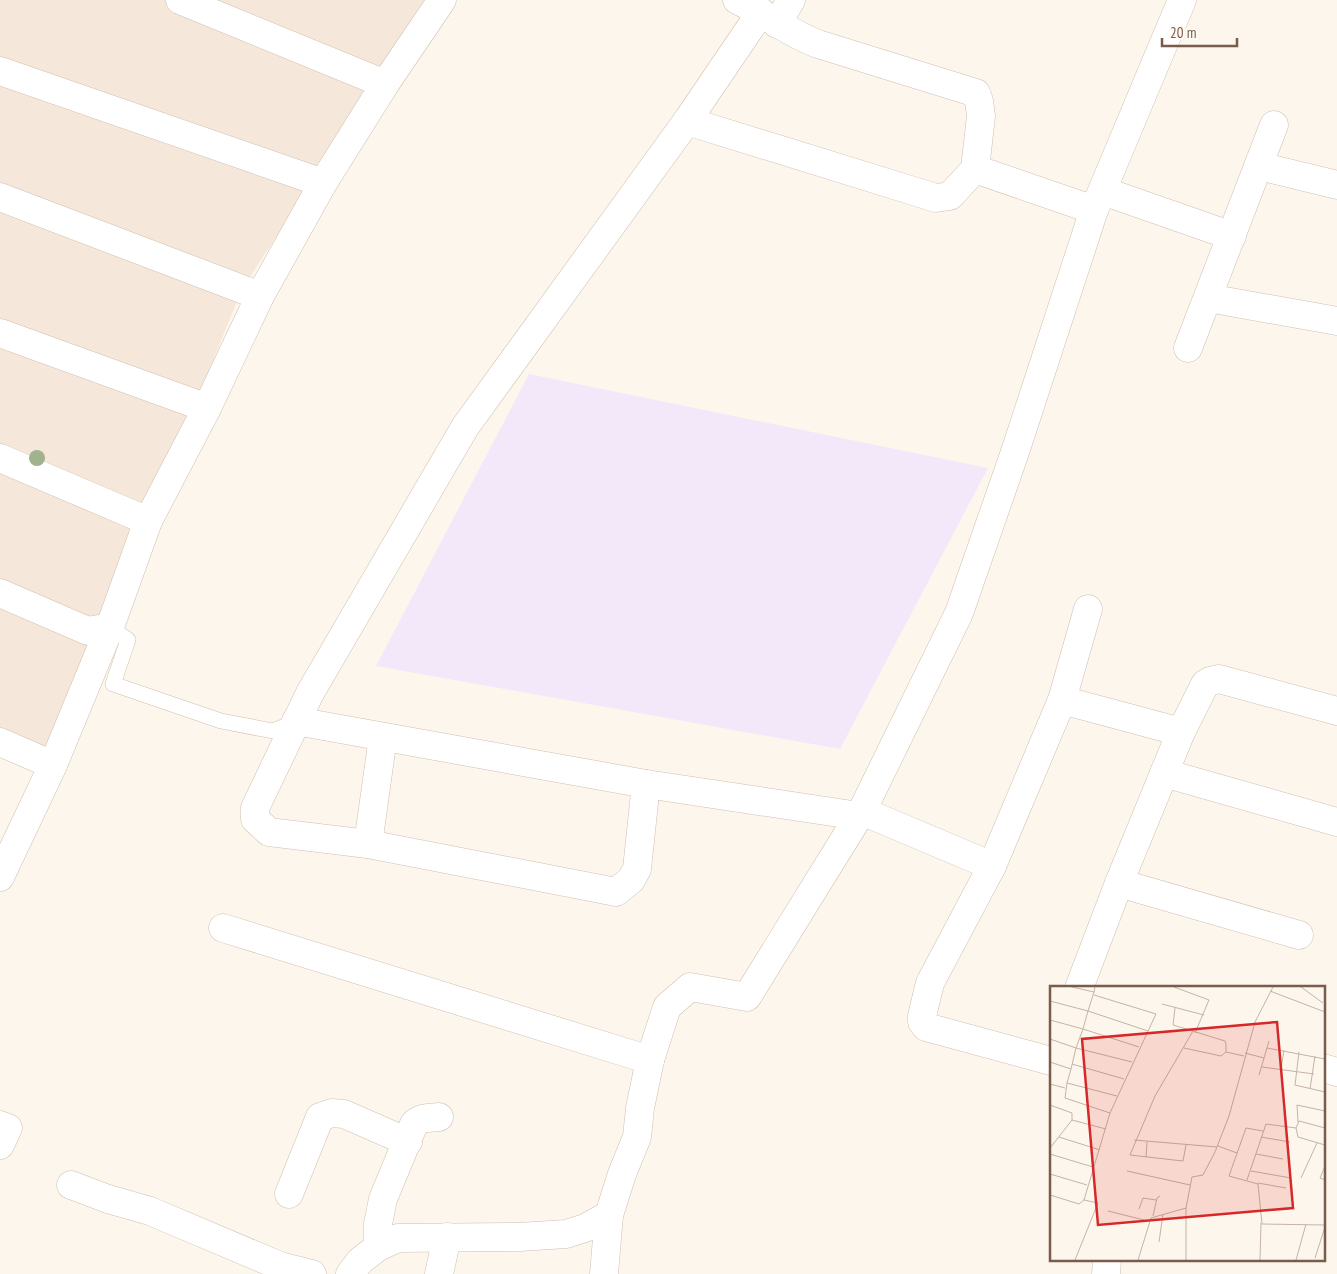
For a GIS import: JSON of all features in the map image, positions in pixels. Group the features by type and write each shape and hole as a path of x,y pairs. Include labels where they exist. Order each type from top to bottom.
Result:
{"street":[{"path":"180,0 385,84"},
{"path":"0,877 53,765 110,627 148,521 207,408 260,296 323,183 385,84 442,0"},
{"path":"687,121 936,198 950,196 975,169 981,116 976,93 797,36 737,0"},
{"path":"646,784 637,869 631,880 616,892 368,844 269,832 255,819 255,808 310,693 465,427 687,121 769,18 791,0"},
{"path":"604,1274 608,1215 637,1137 640,1108 650,1060 667,1007 690,987 747,998 861,814 959,613 1099,200 1182,0"},
{"path":"0,71 323,183"},
{"path":"1188,348 1274,125"},
{"path":"1259,166 1337,185"},
{"path":"975,169 1232,236"},
{"path":"0,197 260,296"},
{"path":"1208,298 1337,321"},
{"path":"0,333 207,408"},
{"path":"0,458 148,521"},
{"path":"0,593 88,632 110,627"},
{"path":"1047,1052 926,1027 922,1022 930,983 992,866 1062,700 1088,609"},
{"path":"1080,986 1119,883 1181,732 1205,684 1219,679 1337,711"},
{"path":"1062,700 1181,732"},
{"path":"296,721 646,784 861,814 992,866"},
{"path":"368,844 383,737"},
{"path":"0,742 53,765"},
{"path":"1164,773 1337,822"},
{"path":"1119,883 1299,934"},
{"path":"223,928 650,1060"},
{"path":"1324,1068 1337,1072"},
{"path":"289,1194 320,1117 344,1114 408,1142"},
{"path":"378,1247 378,1224 383,1199 414,1124 419,1120 439,1117"},
{"path":"0,1125 8,1128 0,1145"},
{"path":"71,1185 108,1199 150,1211 285,1270 312,1274"},
{"path":"350,1274 360,1262 378,1247 398,1238 519,1237 566,1234 586,1228 608,1215"},
{"path":"439,1274 447,1237"}],"lane":[{"path":"110,627 128,640 113,684 221,721 273,731 296,721"}],"shaded area":[{"path":"0,0 432,0 242,289 52,758 0,735"},
{"path":"529,374 988,468 840,749 376,666"}]}
